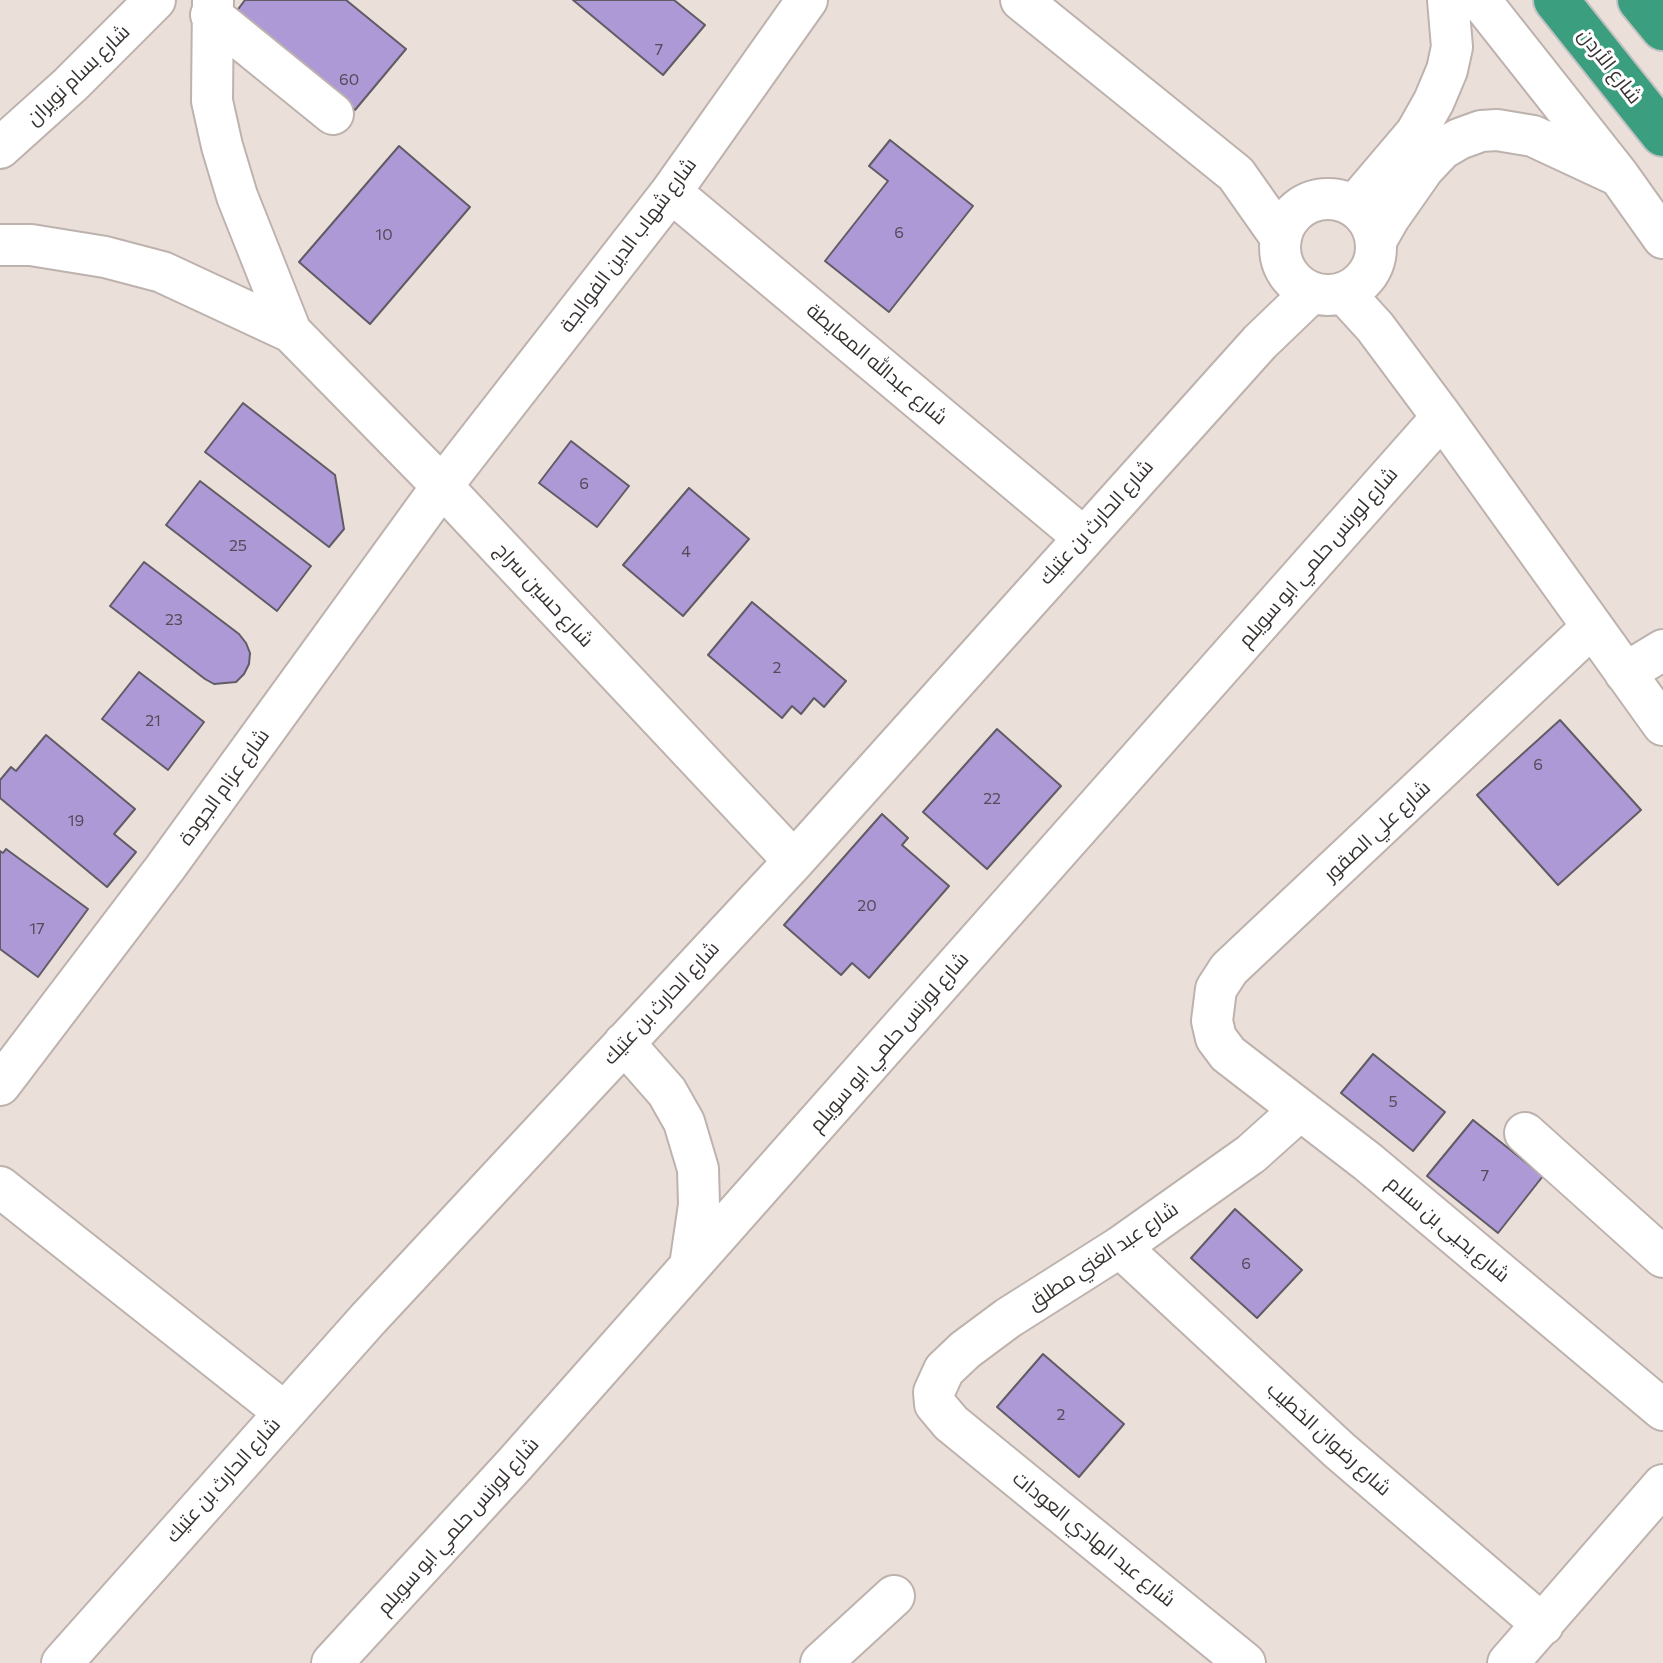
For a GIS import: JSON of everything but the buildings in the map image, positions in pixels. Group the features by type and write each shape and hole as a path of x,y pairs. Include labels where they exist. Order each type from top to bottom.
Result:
{"highway":[{"name":"شارع الأردن","path":"1556,0 1663,134"},
{"path":"1640,0 1663,28"}],"street":[{"name":"شارع بسام نويران","path":"0,148 70,85 155,0"},
{"name":"شارع شهاب الدين الفوالجة","path":"442,486 671,192 807,0"},
{"path":"1021,0 1236,174 1328,268"},
{"path":"1354,206 1416,133 1434,101 1447,70 1452,47 1448,0"},
{"name":"شارع الحارث بن عتيك","path":"1480,0 1619,176 1663,238"},
{"path":"212,8 333,114"},
{"name":"شارع حسين سراج","path":"212,8 212,101 222,146 237,196 291,332"},
{"name":"شارع الحارث بن عتيك","path":"62,1663 284,1412 794,861 1260,342 1328,268 1407,190 1433,159 1459,139 1481,131 1497,130 1533,136 1619,176"},
{"path":"1236,174 1312,201"},
{"name":"شارع عبدالله المعايطة","path":"671,192 1083,537"},
{"path":"1328,268 1371,223 1346,201 1329,198 1312,201 1286,222 1375,327 1663,725"},
{"name":"شارع حسين سراج","path":"0,245 31,245 105,257 162,272 291,332 442,486 794,861"},
{"name":"شارع لورنس حلمي ابو سويلم","path":"332,1663 514,1465 1442,417"},
{"name":"شارع عزام الجودة","path":"0,1085 165,868 442,486"},
{"name":"شارع علي الصقور","path":"1228,1054 1216,1038 1212,1021 1216,989 1229,969 1592,627"},
{"path":"1625,673 1663,650"},
{"path":"624,1043 667,1092 684,1122 698,1169 699,1205 690,1266"},
{"name":"شارع يحيى بن سلام","path":"1228,1054 1475,1250 1663,1410"},
{"name":"شارع عبد الغني مطلق","path":"942,1415 935,1404 937,1381 965,1350 1008,1318 1120,1247 1251,1154 1300,1110"},
{"path":"1525,1133 1663,1257"},
{"path":"0,1187 284,1412"},
{"name":"شارع رضوان الخطيب","path":"1120,1247 1339,1450 1543,1625"},
{"name":"شارع عبد الهادي العودات","path":"942,1415 1239,1661"},
{"path":"1508,1663 1663,1485"},
{"path":"821,1663 894,1596"}]}
